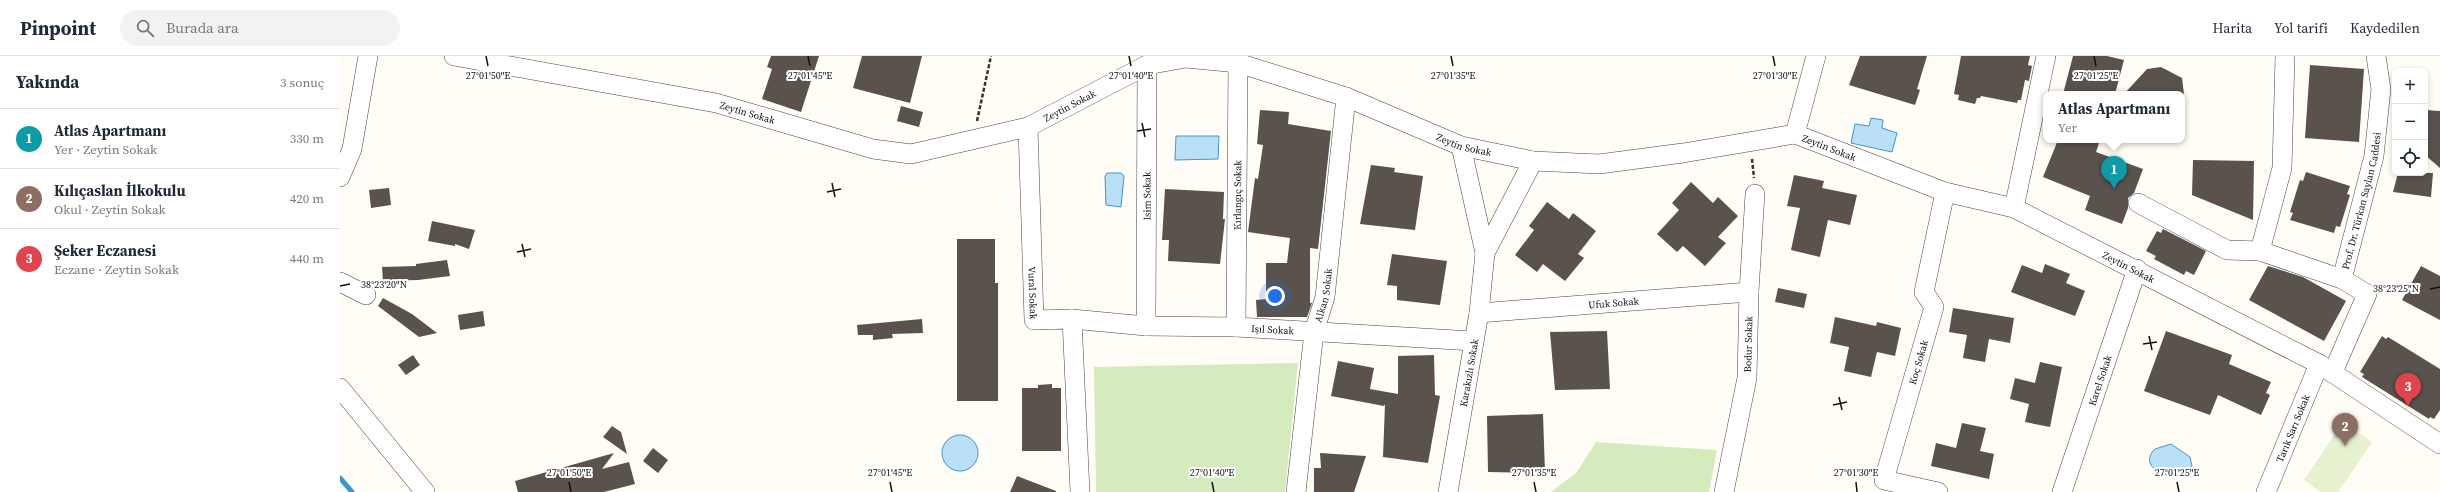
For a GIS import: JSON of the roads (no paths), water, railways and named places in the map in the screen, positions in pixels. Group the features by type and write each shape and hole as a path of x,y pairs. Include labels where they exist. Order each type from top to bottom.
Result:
{"street":[{"path":"340,177 352,149 368,56"},
{"name":"Zeytin Sokak","path":"454,56 716,103 873,149 911,154 973,141 1028,127 1147,65 1186,58 1238,63 1346,97 1461,146 1533,161 1599,164 1683,153 1751,140 1795,134 1945,192 2014,208 2137,269 2326,368 2440,444"},
{"path":"1795,134 1816,56"},
{"path":"2014,208 2046,56"},
{"path":"2260,251 2282,168 2285,56"},
{"name":"Prof. Dr. Türkan Saylan Caddesi","path":"2326,368 2367,294 2342,279 2374,156 2381,89 2376,56"},
{"name":"Kırlangıç Sokak","path":"1236,327 1238,63"},
{"name":"Isim Sokak","path":"1146,326 1147,65"},
{"name":"Alkan Sokak","path":"1296,492 1314,332 1325,297 1346,97"},
{"name":"Vural Sokak","path":"1028,127 1034,320 1072,320"},
{"name":"Karakızlı Sokak","path":"1448,492 1479,313 1485,253 1461,146"},
{"name":"Karakızlı Sokak","path":"1485,253 1533,161"},
{"name":"Koç Sokak","path":"1938,492 1884,480 1934,308 1924,292 1945,192"},
{"name":"Bodur Sokak","path":"1724,492 1747,378 1749,292 1755,194"},
{"path":"2138,203 2227,250 2260,251 2342,279"},
{"name":"Karel Sokak","path":"2062,492 2137,269"},
{"path":"340,282 366,295"},
{"name":"Ufuk Sokak","path":"1479,313 1749,292"},
{"path":"1072,320 1080,492"},
{"name":"Işıl Sokak","path":"1072,320 1146,326 1236,327 1473,341"},
{"name":"Tarık Sarı Sokak","path":"2266,492 2326,368"},
{"path":"340,388 425,492"}],"water":[{"path":"1871,118 1883,120 1882,128 1897,133 1892,152 1851,143 1855,124 1869,126"},
{"path":"1176,136 1219,136 1218,159 1175,160"},
{"path":"1107,173 1121,173 1124,176 1121,207 1106,205 1105,176"},
{"path":"964,435 973,440 977,446 977,460 973,466 964,471 956,471 947,466 943,460 942,449 947,440 953,436"},
{"path":"2171,444 2190,457 2192,466 2186,476 2180,477 2165,474 2153,467 2150,462 2150,456 2155,449"}],"waterway":[{"path":"340,478 352,492"}],"place":[{"name":"Atlas Apartmanı","path":"2114,189"},
{"name":"Şeker Eczanesi","path":"2408,406"},
{"name":"Kılıçaslan İlkokulu","path":"2345,446"}]}
